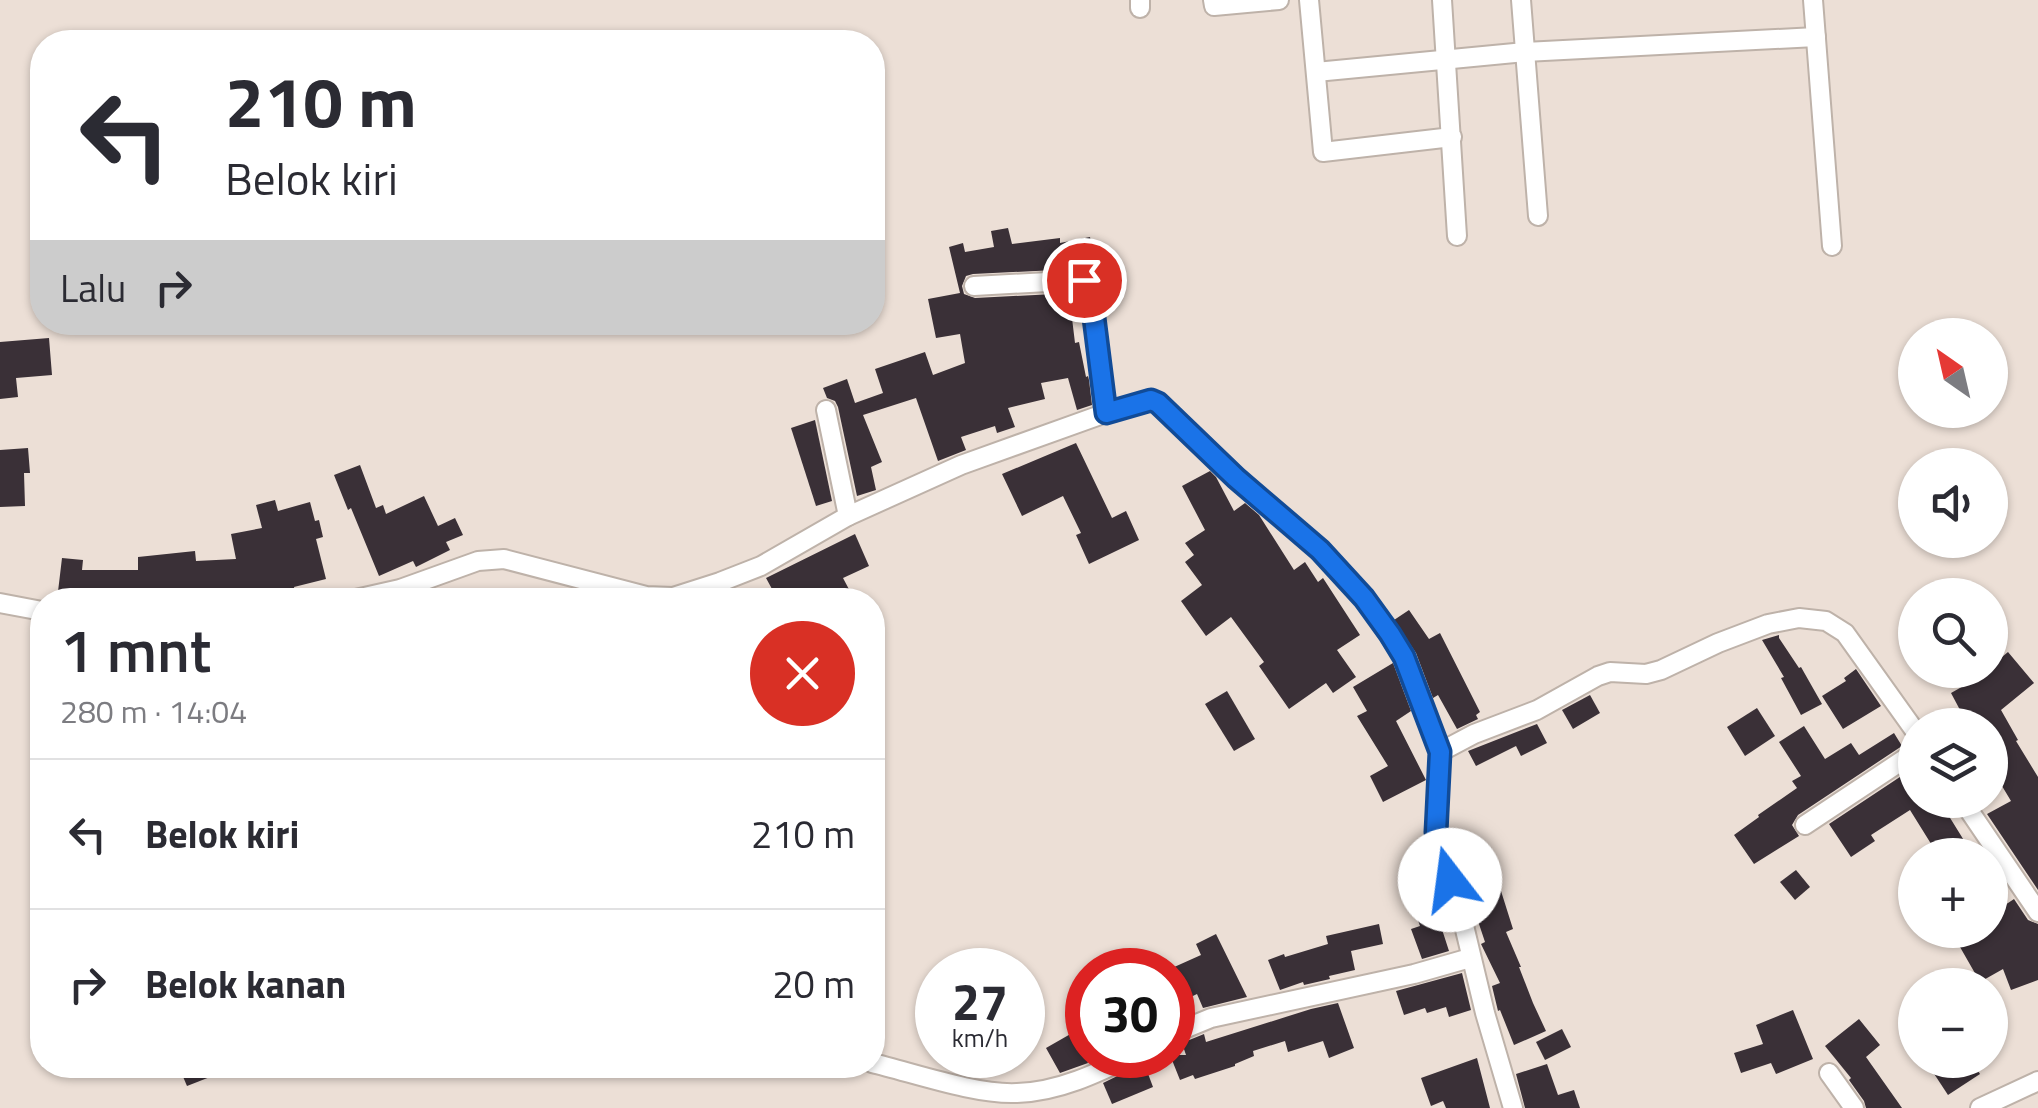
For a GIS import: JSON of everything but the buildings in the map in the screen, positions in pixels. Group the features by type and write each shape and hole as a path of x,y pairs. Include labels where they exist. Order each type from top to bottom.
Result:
{"street":[{"path":"1213,0 1214,6 1278,0"},
{"path":"1309,0 1323,152 1452,137"},
{"path":"1442,0 1457,236"},
{"path":"1521,0 1538,216"},
{"path":"1813,0 1832,246"},
{"path":"1316,72 1525,52 1816,37"},
{"path":"974,286 1084,280 1090,286 1106,413"},
{"path":"700,588 762,566 848,516 961,465 1106,413 1151,400 1158,403 1236,478 1320,550 1364,598 1404,657 1440,752 1436,832 1514,1108"},
{"path":"826,410 848,516"},
{"path":"400,588 489,560 520,562 612,588"},
{"path":"0,603 30,609"},
{"path":"1440,752 1474,734 1538,710 1598,676 1661,670 1718,642 1768,624 1799,618 1826,621 1845,633 1899,708"},
{"path":"1804,825 1898,763"},
{"path":"1974,818 2038,912"},
{"path":"1195,1025 1470,958"},
{"path":"885,1065 969,1088 1014,1094 1082,1078"},
{"path":"1829,1074 1854,1108"},
{"path":"1980,1108 2038,1081"}],"route":[{"path":"1084,280 1090,286 1106,413 1151,400 1158,403 1272,511 1320,550 1364,598 1390,634 1404,657 1440,752 1436,832 1450,880"}]}
